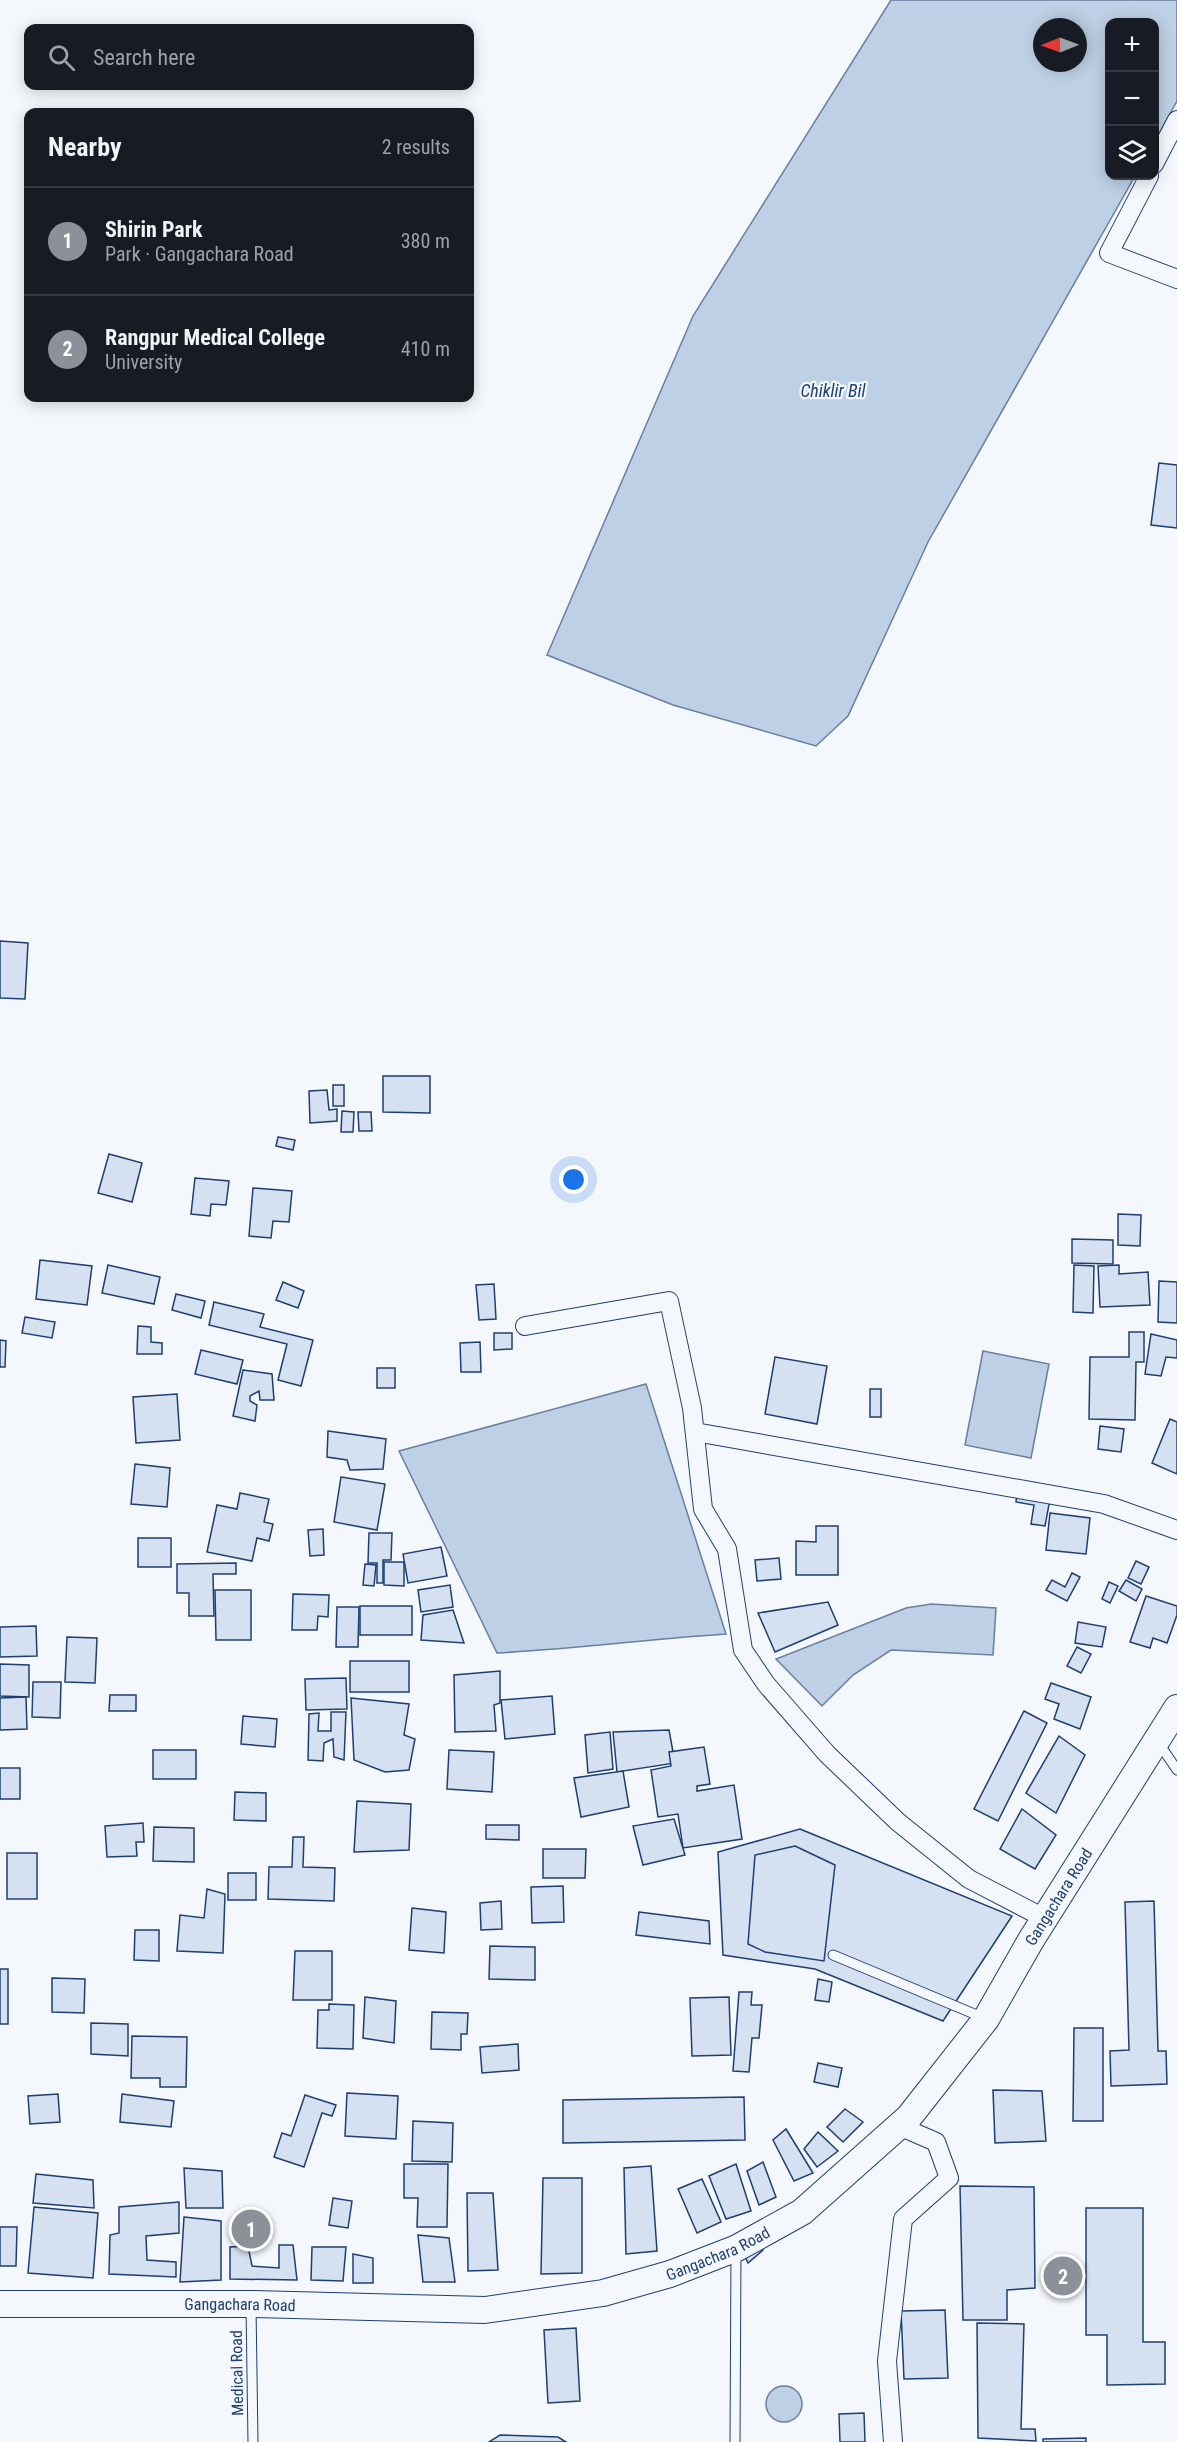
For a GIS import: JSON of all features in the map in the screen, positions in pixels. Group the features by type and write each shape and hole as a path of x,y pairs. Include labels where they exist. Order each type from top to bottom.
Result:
{"main road":[{"name":"Gangachara Road","path":"0,2304 251,2304 486,2310 547,2303 603,2293 659,2277 736,2248 802,2212 909,2117 986,2019 1044,1918 1177,1708"}],"street":[{"path":"1159,156 1177,120"},
{"path":"1147,180 1109,253 1177,279"},
{"path":"525,1326 669,1301 695,1432 703,1509 727,1549 743,1650 766,1684 827,1754 898,1822 969,1879 1044,1918"},
{"path":"695,1432 1104,1504 1177,1530"},
{"path":"893,2442 887,2361 903,2219 949,2178 936,2142 899,2126"}],"lane":[{"path":"1157,1740 1177,1770"},
{"path":"833,1955 986,2019"},
{"path":"735,2442 736,2248"},
{"name":"Medical Road","path":"251,2304 253,2442"}],"water":[{"name":"Chiklir Bil","path":"891,0 1177,0 1177,101 1159,134 1159,18 1105,18 1105,180 1133,180 928,542 848,716 816,746 673,705 547,655 693,316"},
{"path":"983,1351 1049,1364 1031,1458 965,1445"},
{"path":"646,1384 726,1634 497,1653 399,1451"},
{"path":"931,1604 996,1608 993,1655 891,1650 853,1675 822,1706 776,1659 906,1608"},
{"path":"784,2386 797,2391 802,2404 797,2417 784,2422 771,2417 766,2404 771,2391"}],"building":[{"path":"1159,463 1177,465 1177,528 1151,525"},
{"path":"0,941 28,943 25,999 0,998"},
{"path":"383,1076 430,1076 430,1113 383,1112"},
{"path":"333,1085 344,1085 344,1106 333,1106"},
{"path":"327,1090 329,1110 337,1109 337,1121 310,1123 309,1091"},
{"path":"342,1111 354,1112 353,1132 341,1132"},
{"path":"358,1112 371,1112 372,1131 359,1131"},
{"path":"278,1137 295,1140 293,1150 276,1146"},
{"path":"109,1154 142,1163 132,1202 98,1193"},
{"path":"195,1178 229,1181 226,1205 211,1204 210,1216 191,1214"},
{"path":"253,1188 292,1191 289,1222 273,1221 271,1238 249,1236"},
{"path":"1118,1214 1141,1215 1140,1246 1118,1245"},
{"path":"1072,1239 1113,1240 1113,1264 1072,1263"},
{"path":"40,1260 92,1266 87,1305 36,1299"},
{"path":"108,1265 160,1277 154,1304 102,1293"},
{"path":"1074,1265 1094,1266 1093,1313 1073,1312"},
{"path":"1119,1265 1119,1274 1148,1272 1150,1305 1100,1307 1098,1266"},
{"path":"1159,1281 1177,1282 1177,1323 1158,1322"},
{"path":"283,1282 304,1291 298,1308 276,1300"},
{"path":"494,1284 496,1319 479,1320 476,1285"},
{"path":"176,1294 205,1301 201,1318 172,1310"},
{"path":"214,1302 264,1314 260,1327 313,1340 301,1386 278,1380 287,1344 209,1325"},
{"path":"25,1317 55,1322 52,1338 22,1333"},
{"path":"138,1326 151,1327 151,1342 162,1343 162,1354 137,1354"},
{"path":"1129,1332 1144,1332 1144,1362 1136,1362 1135,1420 1089,1419 1090,1357 1129,1357"},
{"path":"494,1333 512,1333 512,1349 494,1350"},
{"path":"1151,1334 1177,1340 1177,1358 1166,1357 1161,1376 1145,1374"},
{"path":"0,1340 6,1341 5,1367 0,1367"},
{"path":"480,1342 481,1372 461,1372 460,1343"},
{"path":"201,1350 243,1360 237,1384 195,1374"},
{"path":"775,1357 827,1366 817,1424 765,1414"},
{"path":"377,1368 395,1368 395,1388 377,1388"},
{"path":"243,1370 272,1374 274,1400 260,1400 259,1391 250,1396 250,1401 257,1405 255,1421 233,1416"},
{"path":"870,1389 881,1389 881,1417 870,1417"},
{"path":"177,1394 180,1440 136,1443 133,1397"},
{"path":"1170,1419 1177,1422 1177,1474 1152,1463"},
{"path":"1100,1426 1124,1429 1121,1452 1098,1449"},
{"path":"328,1431 386,1439 383,1469 350,1470 347,1460 327,1457"},
{"path":"135,1464 170,1468 167,1507 131,1504"},
{"path":"341,1477 385,1484 377,1530 334,1522"},
{"path":"240,1493 269,1499 264,1522 273,1524 269,1541 257,1538 252,1561 207,1552 217,1505 237,1509"},
{"path":"1017,1494 1050,1499 1045,1526 1031,1524 1034,1505 1016,1502"},
{"path":"1050,1513 1090,1518 1086,1554 1046,1550"},
{"path":"816,1526 838,1526 838,1575 796,1575 796,1541 816,1542"},
{"path":"323,1529 324,1555 310,1556 308,1530"},
{"path":"369,1533 392,1533 391,1560 383,1560 383,1583 377,1583 377,1563 368,1563"},
{"path":"138,1538 171,1538 171,1567 138,1567"},
{"path":"441,1547 447,1576 408,1583 403,1554"},
{"path":"779,1558 781,1579 757,1581 755,1560"},
{"path":"1136,1561 1149,1567 1141,1584 1128,1578"},
{"path":"384,1562 404,1562 404,1586 384,1585"},
{"path":"236,1563 236,1574 213,1574 214,1616 189,1616 189,1593 177,1593 177,1564"},
{"path":"365,1564 376,1565 374,1586 363,1585"},
{"path":"1072,1573 1080,1577 1067,1601 1046,1590 1052,1580 1065,1587"},
{"path":"1126,1580 1142,1589 1136,1601 1119,1591"},
{"path":"1109,1582 1118,1586 1110,1603 1102,1599"},
{"path":"450,1585 453,1607 421,1612 418,1590"},
{"path":"215,1590 251,1590 251,1640 216,1640"},
{"path":"293,1594 329,1595 328,1617 318,1616 317,1630 292,1630"},
{"path":"1146,1596 1177,1606 1177,1615 1167,1643 1153,1638 1150,1648 1130,1642"},
{"path":"828,1602 838,1625 775,1652 758,1613"},
{"path":"360,1606 412,1606 412,1635 360,1635"},
{"path":"337,1607 359,1607 358,1647 336,1647"},
{"path":"453,1610 464,1643 421,1640 423,1615"},
{"path":"1078,1622 1106,1627 1102,1647 1075,1643"},
{"path":"36,1626 37,1656 0,1657 0,1627"},
{"path":"67,1637 97,1638 95,1683 65,1682"},
{"path":"1077,1647 1091,1654 1081,1673 1067,1666"},
{"path":"350,1661 409,1661 409,1692 350,1692"},
{"path":"0,1664 29,1665 29,1697 0,1696"},
{"path":"500,1671 500,1703 494,1705 496,1731 455,1732 454,1675"},
{"path":"346,1678 347,1709 306,1710 305,1679"},
{"path":"33,1682 61,1682 60,1718 32,1717"},
{"path":"1051,1683 1091,1697 1080,1729 1054,1719 1059,1704 1045,1699"},
{"path":"110,1695 136,1695 136,1711 109,1711"},
{"path":"552,1696 555,1734 505,1739 501,1700"},
{"path":"26,1697 27,1729 0,1730 0,1698"},
{"path":"351,1698 409,1704 404,1735 415,1739 409,1770 385,1772 354,1760"},
{"path":"1024,1711 1047,1723 998,1821 974,1809"},
{"path":"331,1712 346,1712 344,1760 334,1757 333,1739 324,1743 323,1761 308,1760 309,1714 319,1713 318,1731 331,1731"},
{"path":"243,1716 277,1719 275,1747 241,1744"},
{"path":"669,1730 675,1763 617,1772 613,1732"},
{"path":"610,1732 613,1769 588,1773 585,1735"},
{"path":"1059,1736 1085,1755 1056,1813 1026,1793"},
{"path":"704,1747 710,1784 697,1786 697,1791 734,1785 742,1839 683,1848 678,1814 658,1817 651,1770 671,1766 669,1752"},
{"path":"153,1750 196,1750 196,1779 153,1779"},
{"path":"449,1750 494,1752 492,1792 447,1789"},
{"path":"0,1768 20,1768 20,1799 0,1799"},
{"path":"623,1771 629,1807 581,1817 574,1778"},
{"path":"235,1792 266,1793 266,1821 234,1820"},
{"path":"357,1801 411,1804 409,1850 354,1852"},
{"path":"1022,1809 1056,1835 1035,1869 1000,1849"},
{"path":"674,1819 685,1855 643,1865 633,1826"},
{"path":"143,1823 144,1842 136,1842 137,1856 107,1857 105,1826"},
{"path":"486,1825 519,1825 519,1840 486,1839"},
{"path":"154,1827 194,1828 194,1862 153,1861"},
{"path":"800,1829 1012,1916 943,2021 815,1969 723,1955 718,1852"},
{"path":"293,1837 304,1837 303,1867 335,1868 334,1901 268,1899 269,1867 292,1867"},
{"path":"795,1846 835,1865 824,1961 765,1952 748,1944 755,1855"},
{"path":"543,1849 586,1849 585,1878 543,1878"},
{"path":"7,1853 37,1853 37,1899 7,1899"},
{"path":"228,1873 256,1873 256,1900 228,1900"},
{"path":"563,1886 564,1922 532,1923 531,1887"},
{"path":"207,1889 225,1894 223,1953 177,1951 180,1915 204,1918"},
{"path":"501,1901 502,1929 481,1930 480,1903"},
{"path":"1154,1901 1158,2051 1166,2051 1167,2084 1111,2086 1110,2051 1129,2050 1125,1902"},
{"path":"412,1908 446,1912 444,1953 409,1950"},
{"path":"639,1912 709,1921 710,1944 636,1935"},
{"path":"135,1930 159,1930 159,1961 134,1960"},
{"path":"490,1946 535,1947 535,1980 489,1979"},
{"path":"295,1951 332,1951 332,2000 293,2000"},
{"path":"0,1969 8,1969 8,2024 0,2024"},
{"path":"52,1978 85,1979 84,2013 52,2012"},
{"path":"818,1979 832,1982 829,2002 815,2000"},
{"path":"739,1992 752,1992 751,2005 762,2005 759,2038 752,2038 749,2072 733,2071"},
{"path":"365,1997 396,2001 394,2043 363,2038"},
{"path":"729,1997 731,2055 692,2056 690,1998"},
{"path":"329,2004 354,2005 353,2049 317,2048 318,2010 329,2010"},
{"path":"432,2012 468,2013 467,2034 461,2034 461,2050 431,2049"},
{"path":"91,2023 128,2024 128,2056 91,2054"},
{"path":"1074,2028 1103,2028 1103,2121 1073,2121"},
{"path":"132,2036 187,2037 186,2087 160,2087 160,2078 131,2078"},
{"path":"518,2044 519,2070 482,2073 480,2047"},
{"path":"818,2063 842,2068 838,2087 814,2082"},
{"path":"993,2090 1042,2091 1046,2141 995,2143"},
{"path":"347,2093 398,2096 396,2139 345,2136"},
{"path":"58,2094 60,2122 30,2124 28,2096"},
{"path":"122,2094 174,2101 171,2127 120,2122"},
{"path":"305,2095 336,2105 332,2116 322,2113 304,2167 274,2157 282,2133 291,2136"},
{"path":"744,2097 745,2140 563,2143 563,2100"},
{"path":"845,2109 863,2122 843,2142 827,2127"},
{"path":"413,2121 453,2123 452,2162 412,2161"},
{"path":"786,2129 813,2173 794,2181 773,2140"},
{"path":"818,2132 838,2151 817,2167 804,2149"},
{"path":"763,2162 776,2197 759,2205 747,2171"},
{"path":"404,2164 448,2164 447,2227 417,2227 418,2198 404,2198"},
{"path":"736,2164 751,2211 726,2219 709,2176"},
{"path":"651,2166 657,2251 626,2254 624,2168"},
{"path":"184,2168 222,2171 223,2208 186,2208"},
{"path":"36,2174 93,2180 94,2208 33,2203"},
{"path":"543,2178 582,2178 582,2273 541,2274"},
{"path":"702,2179 721,2222 697,2233 678,2189"},
{"path":"960,2186 1034,2187 1035,2288 1007,2290 1007,2320 963,2320"},
{"path":"467,2193 493,2193 498,2270 468,2271"},
{"path":"333,2198 352,2201 348,2228 329,2225"},
{"path":"179,2202 179,2233 146,2236 147,2260 176,2262 176,2277 109,2274 110,2235 119,2233 119,2207"},
{"path":"34,2207 98,2213 93,2278 28,2273"},
{"path":"1086,2208 1143,2208 1143,2342 1165,2342 1165,2384 1107,2385 1107,2335 1086,2335"},
{"path":"184,2217 221,2221 221,2280 180,2282"},
{"path":"0,2227 17,2227 16,2266 0,2266"},
{"path":"418,2235 449,2238 455,2282 423,2282"},
{"path":"753,2236 763,2250 748,2263 741,2248"},
{"path":"279,2245 293,2245 297,2280 230,2279 230,2247 248,2246 252,2266 279,2268"},
{"path":"312,2247 346,2247 343,2281 311,2280"},
{"path":"353,2254 373,2258 373,2283 353,2283"},
{"path":"945,2310 948,2378 904,2379 901,2311"},
{"path":"977,2323 1024,2324 1021,2429 1035,2429 1036,2441 978,2438"},
{"path":"576,2328 580,2401 548,2403 544,2330"},
{"path":"864,2413 865,2442 840,2442 839,2414"},
{"path":"500,2435 558,2437 566,2442 489,2442"},
{"path":"1086,2438 1086,2442 1043,2442 1043,2439"}],"place":[{"name":"Shirin Park","path":"251,2229"},
{"name":"Rangpur Medical College","path":"1063,2276"}]}
